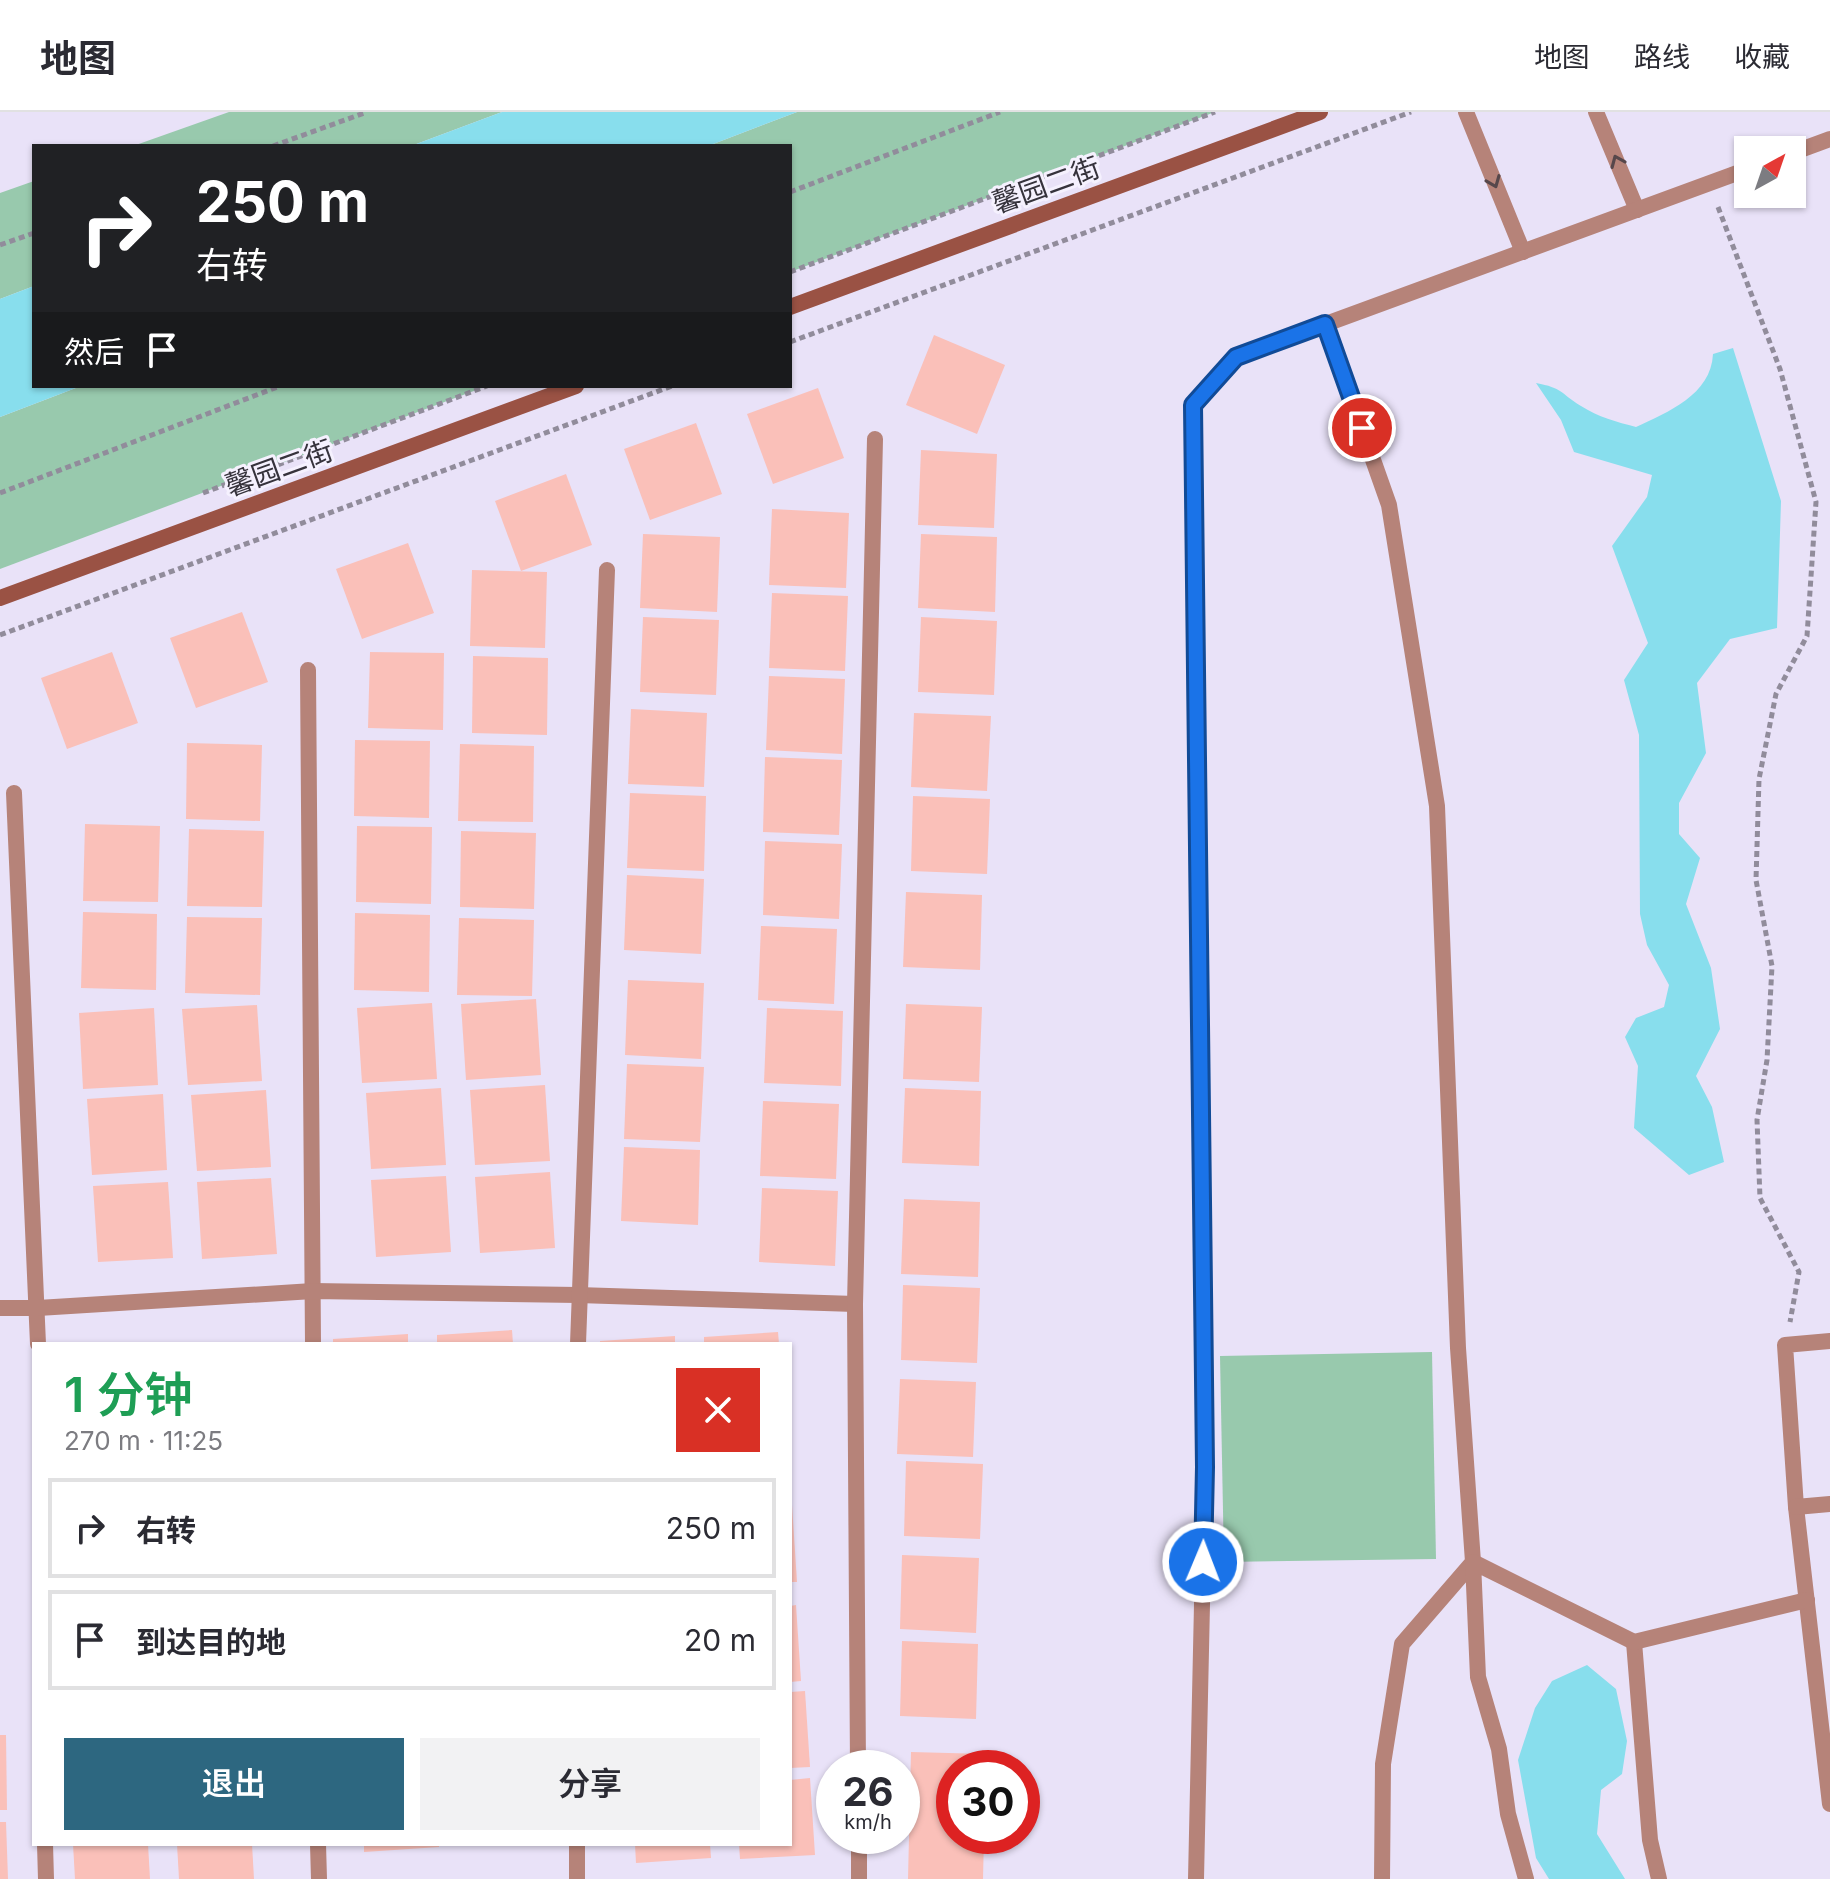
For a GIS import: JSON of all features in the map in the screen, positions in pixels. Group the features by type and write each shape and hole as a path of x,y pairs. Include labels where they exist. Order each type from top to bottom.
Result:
{"street":[{"name":"馨园二街","path":"792,306 1320,112"},
{"path":"1466,112 1523,252"},
{"path":"1596,112 1637,210"},
{"path":"1806,148 1830,139"},
{"path":"1196,1879 1205,1467 1193,405 1236,357 1734,174"},
{"path":"1325,324 1389,505 1437,806 1458,1348 1478,1677 1499,1749 1508,1814 1526,1879"},
{"name":"馨园二街","path":"0,598 571,388"},
{"path":"858,1750 855,1304 875,439"},
{"path":"578,1342 607,570"},
{"path":"308,670 313,1342"},
{"path":"14,793 38,1342"},
{"path":"0,1308 313,1291 855,1304"},
{"path":"1830,1341 1785,1345 1796,1507 1830,1804"},
{"path":"1796,1507 1830,1504"},
{"path":"1473,1562 1634,1642 1807,1600"},
{"path":"1382,1879 1383,1764 1402,1644 1473,1562"},
{"path":"1634,1642 1650,1840 1659,1879"},
{"path":"45,1846 46,1879"},
{"path":"318,1846 319,1879"},
{"path":"577,1846 577,1879"},
{"path":"859,1854 859,1879"}],"path":[{"path":"279,144 367,112"},
{"path":"792,191 1000,112"},
{"path":"792,271 1215,112"},
{"path":"792,341 1411,112"},
{"path":"1709,184 1780,369 1816,502 1807,636 1776,694 1759,779 1756,880 1772,966 1767,1060 1757,1120 1760,1198 1799,1272 1785,1345"},
{"path":"0,245 32,234"},
{"path":"0,493 275,388"},
{"path":"192,497 482,388"},
{"path":"0,635 667,388"}],"green space":[{"path":"229,112 502,112 416,144 139,144"},
{"path":"797,112 1215,112 792,271 792,144 713,144"},
{"path":"32,182 32,287 0,299 0,193"},
{"path":"76,388 482,388 0,569 0,417"},
{"path":"1432,1352 1436,1559 1224,1562 1220,1356"}],"water":[{"path":"502,112 797,112 713,144 416,144"},
{"path":"32,287 32,388 76,388 0,417 0,299"},
{"path":"1733,348 1781,501 1777,628 1730,639 1697,683 1706,753 1679,803 1679,834 1700,858 1686,904 1711,968 1720,1029 1696,1076 1712,1107 1724,1162 1689,1175 1634,1128 1638,1066 1625,1037 1636,1018 1664,1007 1669,985 1647,945 1640,914 1639,735 1624,680 1648,643 1612,546 1647,497 1652,475 1574,452 1561,420 1536,383 1557,389 1594,413 1636,427 1686,400 1705,381 1713,354"},
{"path":"1587,1665 1616,1689 1627,1741 1622,1774 1601,1790 1597,1834 1625,1879 1549,1879 1536,1858 1518,1760 1535,1708 1552,1681"}],"building":[{"path":"934,335 1005,365 977,434 906,405"},
{"path":"818,388 844,458 773,484 747,414"},
{"path":"696,423 722,494 650,520 624,449"},
{"path":"921,450 997,454 994,528 918,525"},
{"path":"566,474 592,545 521,571 495,501"},
{"path":"772,509 849,513 846,588 769,585"},
{"path":"643,534 720,537 717,612 640,608"},
{"path":"921,534 997,537 995,612 918,608"},
{"path":"408,543 434,613 362,639 336,569"},
{"path":"472,570 547,572 545,648 470,646"},
{"path":"772,593 848,596 845,671 769,668"},
{"path":"242,612 268,682 196,708 170,638"},
{"path":"643,617 719,620 716,695 640,692"},
{"path":"921,617 997,621 994,695 918,692"},
{"path":"112,652 138,723 67,749 41,678"},
{"path":"370,652 444,653 443,730 368,728"},
{"path":"473,656 548,658 547,735 472,733"},
{"path":"769,676 845,679 842,754 766,750"},
{"path":"631,709 707,713 704,787 628,784"},
{"path":"914,713 991,716 987,791 911,787"},
{"path":"355,740 430,741 429,818 354,816"},
{"path":"187,743 262,745 260,821 186,819"},
{"path":"460,744 534,746 533,822 458,821"},
{"path":"765,757 842,760 839,835 763,832"},
{"path":"630,793 706,796 704,871 627,868"},
{"path":"913,796 990,799 987,874 911,871"},
{"path":"85,824 160,826 158,902 83,901"},
{"path":"357,826 432,827 431,904 356,902"},
{"path":"189,829 264,831 262,907 187,906"},
{"path":"461,831 536,833 534,909 460,907"},
{"path":"765,841 842,844 839,919 763,915"},
{"path":"627,875 704,879 701,954 624,950"},
{"path":"906,892 982,895 980,970 903,967"},
{"path":"83,912 157,914 156,990 81,988"},
{"path":"355,913 430,915 429,992 354,990"},
{"path":"187,917 262,918 260,995 185,993"},
{"path":"459,918 534,920 532,996 457,995"},
{"path":"761,926 837,929 834,1004 758,1000"},
{"path":"628,980 704,983 701,1059 625,1055"},
{"path":"536,999 541,1075 466,1080 461,1004"},
{"path":"432,1003 437,1079 362,1083 357,1008"},
{"path":"906,1004 982,1007 979,1082 903,1079"},
{"path":"257,1005 262,1081 188,1085 182,1009"},
{"path":"154,1008 158,1085 83,1089 79,1013"},
{"path":"767,1008 843,1011 841,1086 764,1083"},
{"path":"627,1064 704,1067 700,1142 624,1139"},
{"path":"545,1085 550,1161 475,1165 470,1090"},
{"path":"441,1088 446,1165 371,1169 366,1093"},
{"path":"905,1088 981,1091 979,1166 902,1163"},
{"path":"266,1090 271,1167 197,1171 191,1095"},
{"path":"163,1094 167,1170 92,1175 87,1099"},
{"path":"763,1101 839,1104 836,1179 760,1176"},
{"path":"624,1147 700,1150 698,1225 621,1221"},
{"path":"550,1172 555,1248 480,1253 475,1177"},
{"path":"446,1176 451,1252 376,1257 371,1180"},
{"path":"271,1178 277,1254 202,1259 197,1182"},
{"path":"168,1182 173,1258 98,1262 93,1186"},
{"path":"762,1188 838,1191 835,1266 759,1262"},
{"path":"904,1199 980,1202 978,1277 901,1274"},
{"path":"903,1285 980,1288 977,1363 901,1360"},
{"path":"512,1330 513,1342 437,1342 437,1335"},
{"path":"778,1332 779,1342 704,1342 704,1337"},
{"path":"408,1334 408,1342 333,1342 333,1339"},
{"path":"675,1336 675,1342 600,1341"},
{"path":"900,1379 976,1382 973,1457 897,1454"},
{"path":"906,1461 983,1464 980,1539 904,1536"},
{"path":"792,1505 797,1582 792,1582"},
{"path":"902,1555 979,1558 976,1633 900,1629"},
{"path":"796,1605 801,1681 792,1682 792,1606"},
{"path":"902,1641 978,1644 976,1719 900,1716"},
{"path":"805,1691 810,1767 792,1768 792,1692"},
{"path":"0,1735 6,1735 7,1810 0,1810"},
{"path":"920,1752 936,1753 936,1854 984,1854 983,1879 908,1879 909,1854 920,1854"},
{"path":"810,1778 815,1855 740,1859 739,1846 792,1846 792,1780"},
{"path":"0,1822 6,1822 8,1879 0,1879"},
{"path":"73,1846 148,1846 150,1879 75,1879"},
{"path":"177,1846 252,1846 254,1879 179,1879"},
{"path":"364,1846 439,1846 439,1847 364,1852"},
{"path":"635,1846 710,1846 711,1858 636,1863"}],"route":[{"path":"1203,1562 1205,1467 1193,405 1236,357 1325,324 1362,428"}]}
